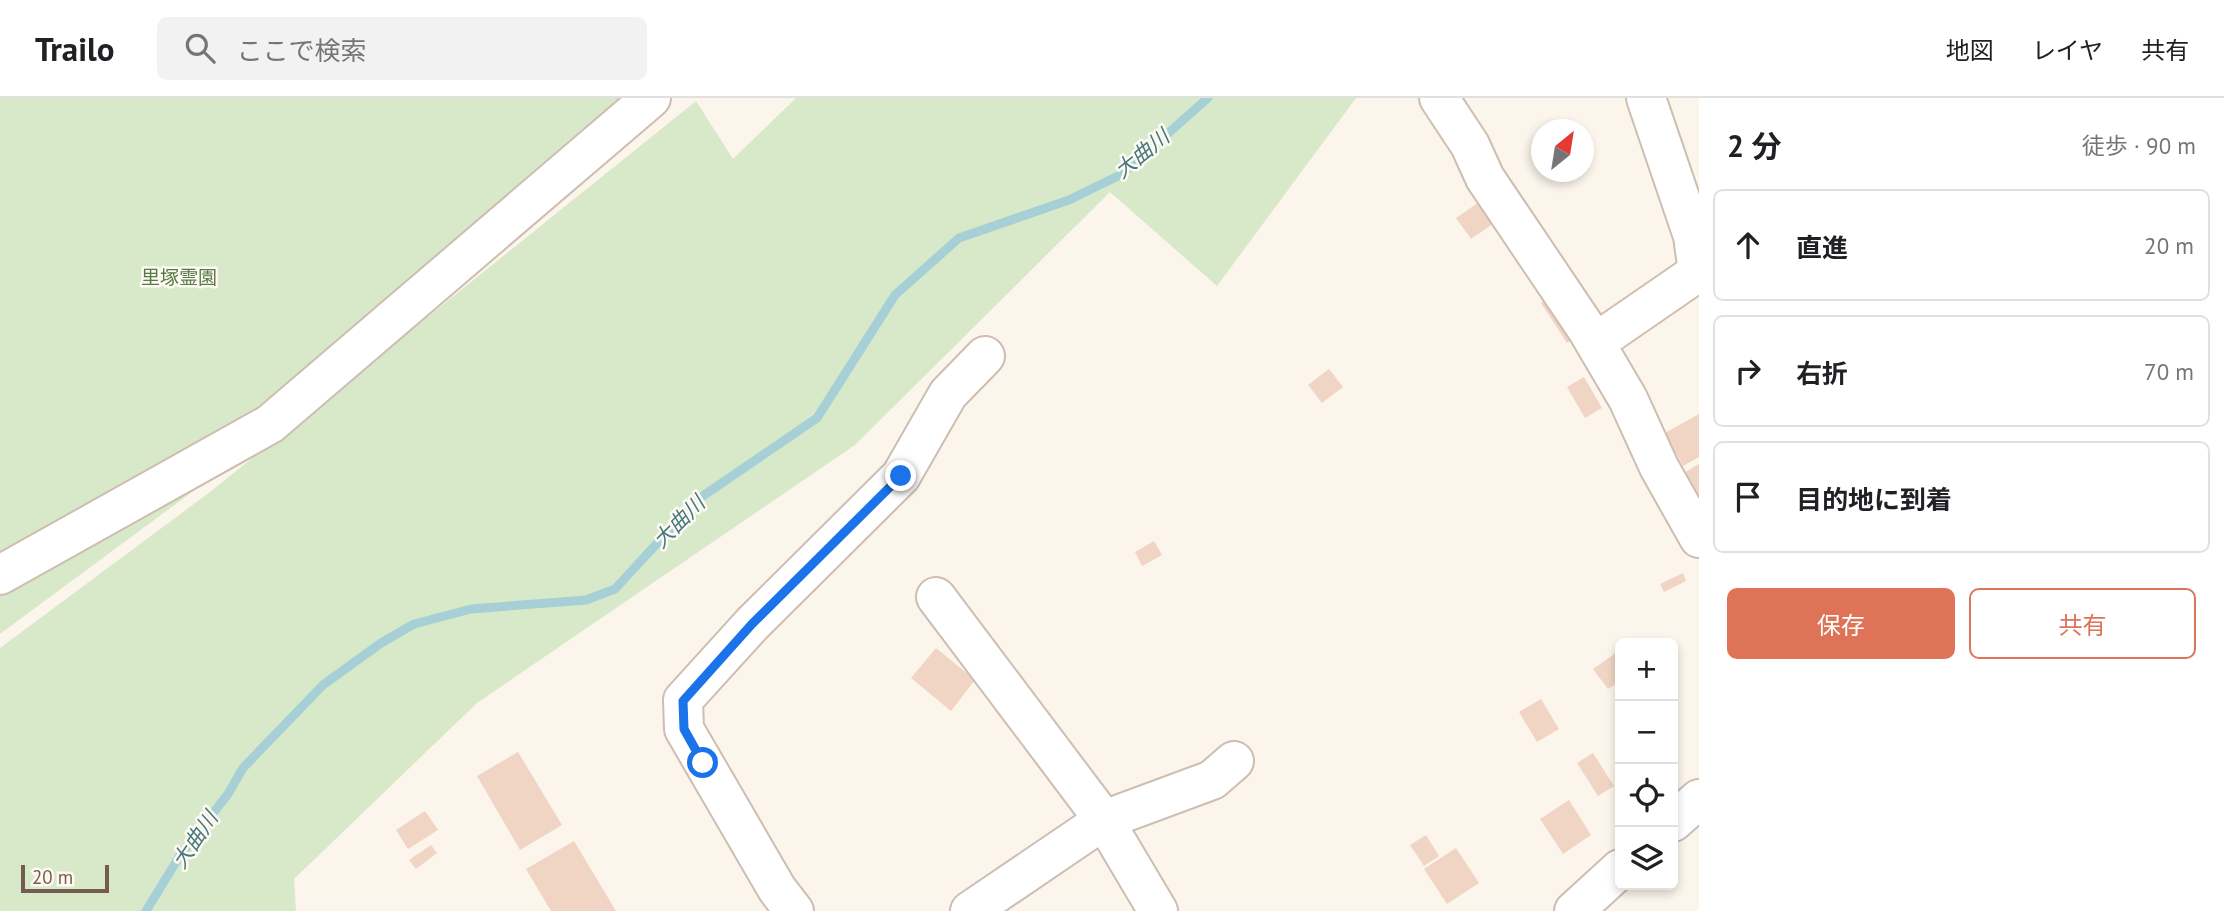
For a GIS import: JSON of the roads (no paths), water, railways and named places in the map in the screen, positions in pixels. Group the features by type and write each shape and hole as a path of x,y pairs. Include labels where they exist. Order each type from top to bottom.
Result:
{"street":[{"path":"0,575 270,424 651,98"},
{"path":"1438,98 1470,145 1485,178 1595,343 1628,399 1659,467 1699,537"},
{"path":"1595,343 1698,272 1693,236 1646,98"},
{"path":"793,911 777,889 684,729 683,701 752,624 901,476 948,394 985,356"},
{"path":"936,597 1104,820 1158,911"},
{"path":"970,911 1104,820 1212,780 1234,761"},
{"path":"1678,818 1699,799"},
{"path":"1574,911 1615,874"}],"waterway":[{"name":"大曲川","path":"146,911 179,857 228,794 243,768 323,685 381,643 414,624 471,609 586,600 615,589 697,500 817,418 895,295 959,238 1069,200 1122,174 1208,98"}],"park label":[{"name":"里塚霊園","path":"179,277"}]}
